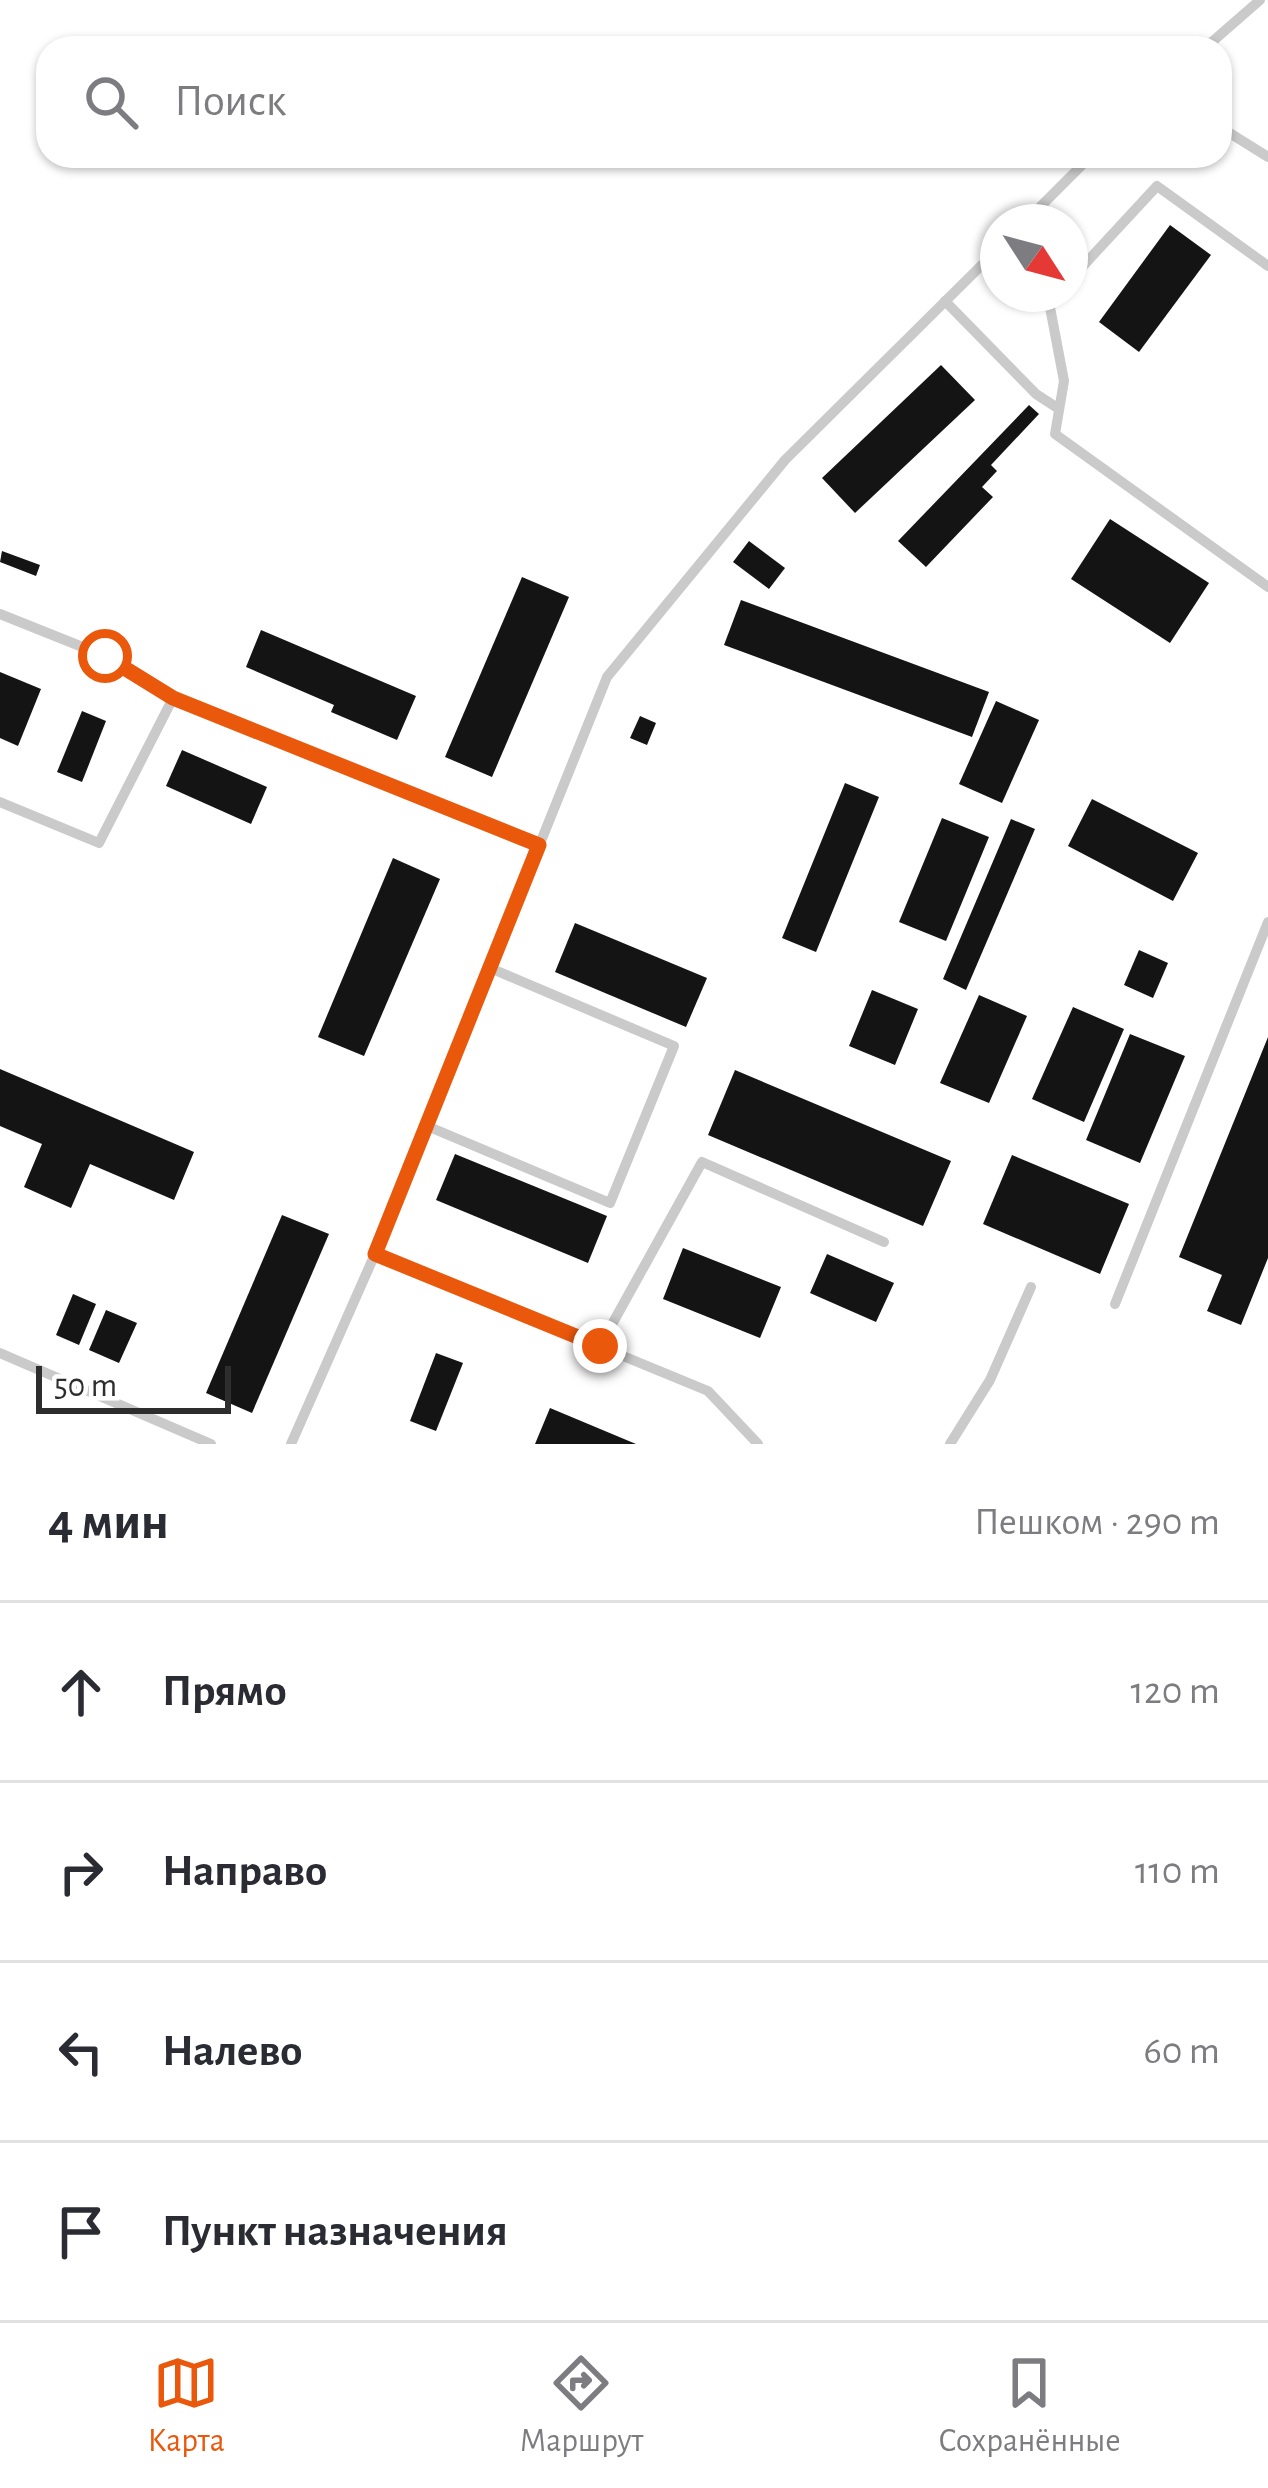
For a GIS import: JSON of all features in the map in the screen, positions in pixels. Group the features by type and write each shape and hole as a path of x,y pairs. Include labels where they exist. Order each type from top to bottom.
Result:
{"lane":[{"path":"1219,36 1260,0"},
{"path":"1232,134 1268,157"},
{"path":"1043,204 1079,168"},
{"path":"1088,260 1156,186 1268,266"},
{"path":"291,1444 375,1254 607,677 785,460 980,267"},
{"path":"945,302 1036,394 1059,409"},
{"path":"1051,312 1064,381 1055,434 1268,587"},
{"path":"0,614 105,656 173,698 539,845"},
{"path":"0,802 99,843 173,698"},
{"path":"1115,1304 1268,922"},
{"path":"427,1126 610,1203 674,1046 490,968"},
{"path":"600,1346 702,1162 884,1242"},
{"path":"375,1254 708,1391 758,1444"},
{"path":"950,1444 990,1380 1031,1288"},
{"path":"0,1353 211,1444"}],"building":[{"path":"1170,225 1211,255 1139,352 1099,322"},
{"path":"941,365 975,400 855,513 822,478"},
{"path":"1029,405 1039,414 991,465 997,471 982,487 993,497 926,567 898,541"},
{"path":"1110,519 1209,583 1170,643 1071,579"},
{"path":"749,541 785,568 769,589 733,562"},
{"path":"2,551 40,565 36,576 0,562"},
{"path":"522,577 569,597 492,777 445,757"},
{"path":"741,600 989,692 972,737 724,645"},
{"path":"261,630 416,696 397,740 331,712 334,705 246,667"},
{"path":"0,672 41,689 18,746 0,738"},
{"path":"996,701 1039,720 1002,803 959,784"},
{"path":"82,711 106,721 82,782 57,772"},
{"path":"640,716 656,723 647,745 630,738"},
{"path":"182,750 267,787 251,824 166,786"},
{"path":"845,783 879,797 816,952 782,938"},
{"path":"1092,799 1198,853 1173,901 1068,846"},
{"path":"942,818 989,837 946,941 899,922"},
{"path":"1011,819 1035,829 966,990 943,979"},
{"path":"393,858 440,879 364,1056 318,1037"},
{"path":"575,923 707,978 686,1027 555,972"},
{"path":"1139,950 1168,963 1153,998 1124,985"},
{"path":"872,990 918,1009 895,1065 849,1046"},
{"path":"979,995 1027,1016 989,1103 940,1083"},
{"path":"1073,1007 1124,1029 1084,1122 1032,1099"},
{"path":"1130,1034 1185,1056 1140,1163 1086,1140"},
{"path":"1268,1037 1268,1258 1241,1325 1207,1311 1222,1275 1179,1257"},
{"path":"0,1069 194,1152 174,1200 90,1164 71,1208 24,1187 42,1144 0,1126"},
{"path":"735,1070 951,1161 923,1226 708,1135"},
{"path":"455,1154 607,1216 588,1263 436,1200"},
{"path":"1012,1155 1129,1204 1100,1274 983,1224"},
{"path":"282,1215 329,1234 252,1413 206,1393"},
{"path":"683,1248 781,1287 760,1338 663,1299"},
{"path":"827,1254 894,1283 876,1322 810,1293"},
{"path":"73,1294 96,1304 79,1345 56,1335"},
{"path":"106,1310 137,1323 119,1363 89,1350"},
{"path":"436,1353 463,1363 436,1431 410,1421"},
{"path":"550,1408 636,1444 535,1444"}],"route":[{"path":"105,656 173,698 539,845 375,1254 600,1346"}]}
